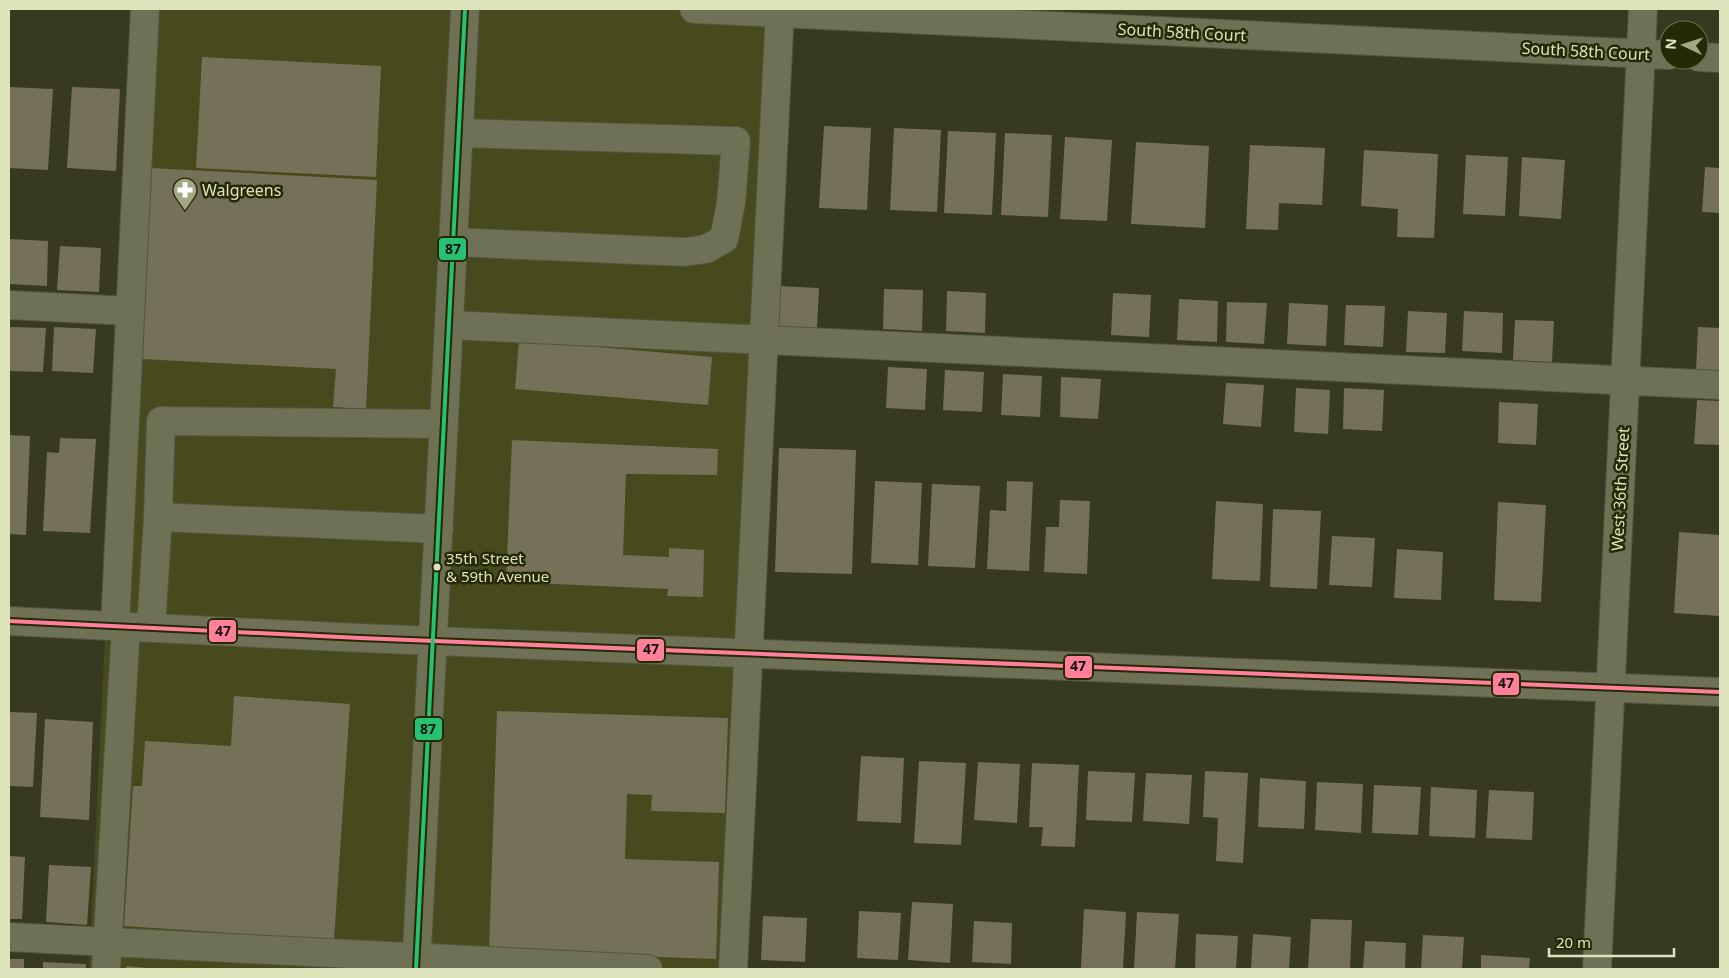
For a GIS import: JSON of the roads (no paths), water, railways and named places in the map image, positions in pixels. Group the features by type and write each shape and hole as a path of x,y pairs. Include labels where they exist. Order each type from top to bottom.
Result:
{"street":[{"path":"106,969 130,627 130,311 145,9"},
{"path":"417,964 465,9"},
{"name":"South 58th Court","path":"694,9 780,11 1659,55"},
{"name":"West 36th Street","path":"1597,969 1643,9"},
{"path":"733,969 780,11"},
{"path":"453,242 685,252 706,249 724,239 731,204 736,141 459,133"},
{"path":"9,305 130,311"},
{"path":"449,325 764,338 1720,385"},
{"path":"130,627 158,517 161,421 444,424"},
{"path":"158,517 439,529"},
{"path":"9,621 433,641 1720,692"},
{"path":"9,937 417,964 648,969"}],"place":[{"name":"Walgreens","path":"185,211"},
{"name":"35th Street & 59th Avenue","path":"437,567"}]}
